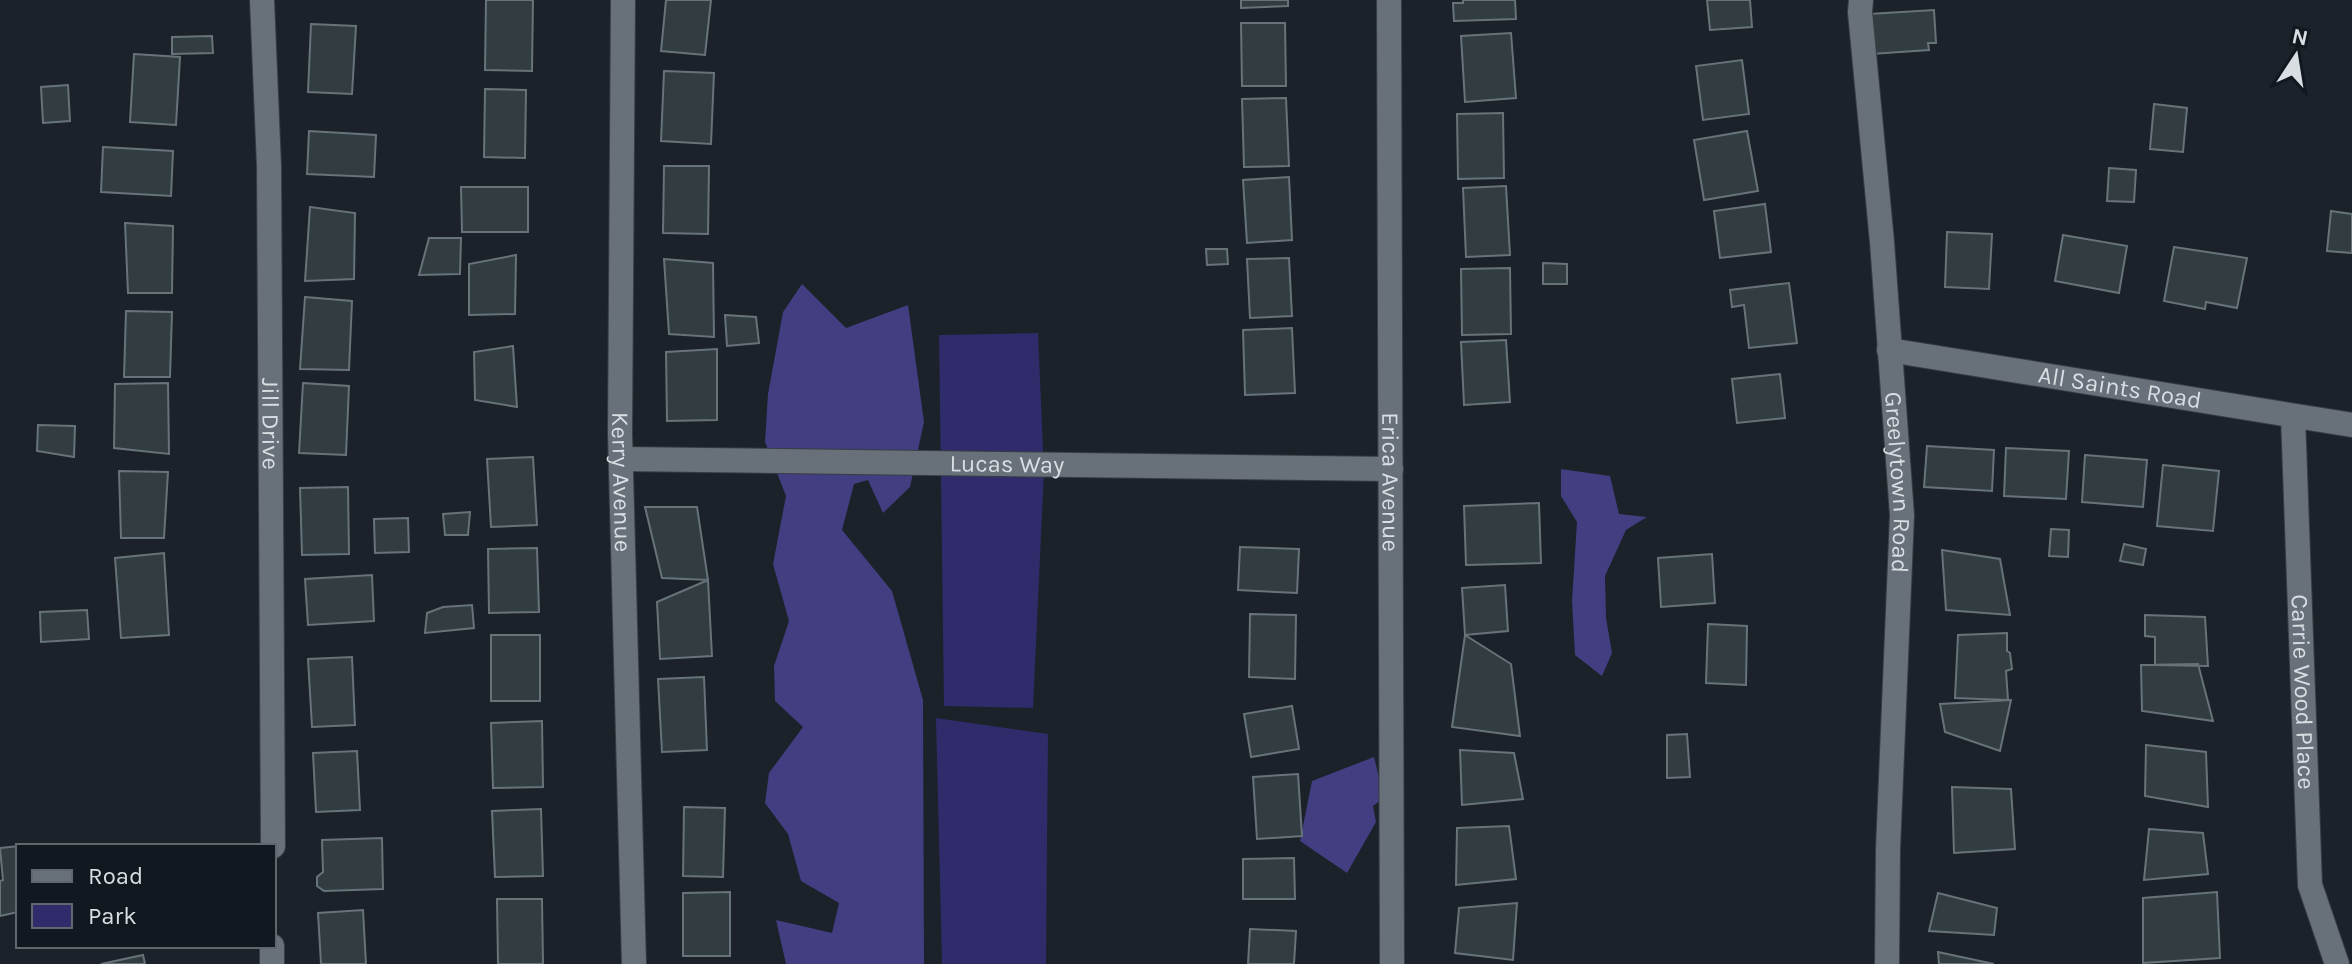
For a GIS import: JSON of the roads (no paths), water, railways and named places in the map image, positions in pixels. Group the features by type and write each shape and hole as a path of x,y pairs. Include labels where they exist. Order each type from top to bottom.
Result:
{"street":[{"name":"Jill Drive","path":"262,0 269,182 273,844"},
{"name":"Kerry Avenue","path":"623,0 621,459 634,964"},
{"name":"Erica Avenue","path":"1389,0 1392,964"},
{"name":"Greelytown Road","path":"1861,0 1902,515 1888,849 1887,964"},
{"name":"All Saints Road","path":"1889,350 2352,425"},
{"name":"Carrie Wood Place","path":"2293,416 2310,885 2337,964"},
{"name":"Lucas Way","path":"621,459 1391,469"}]}
